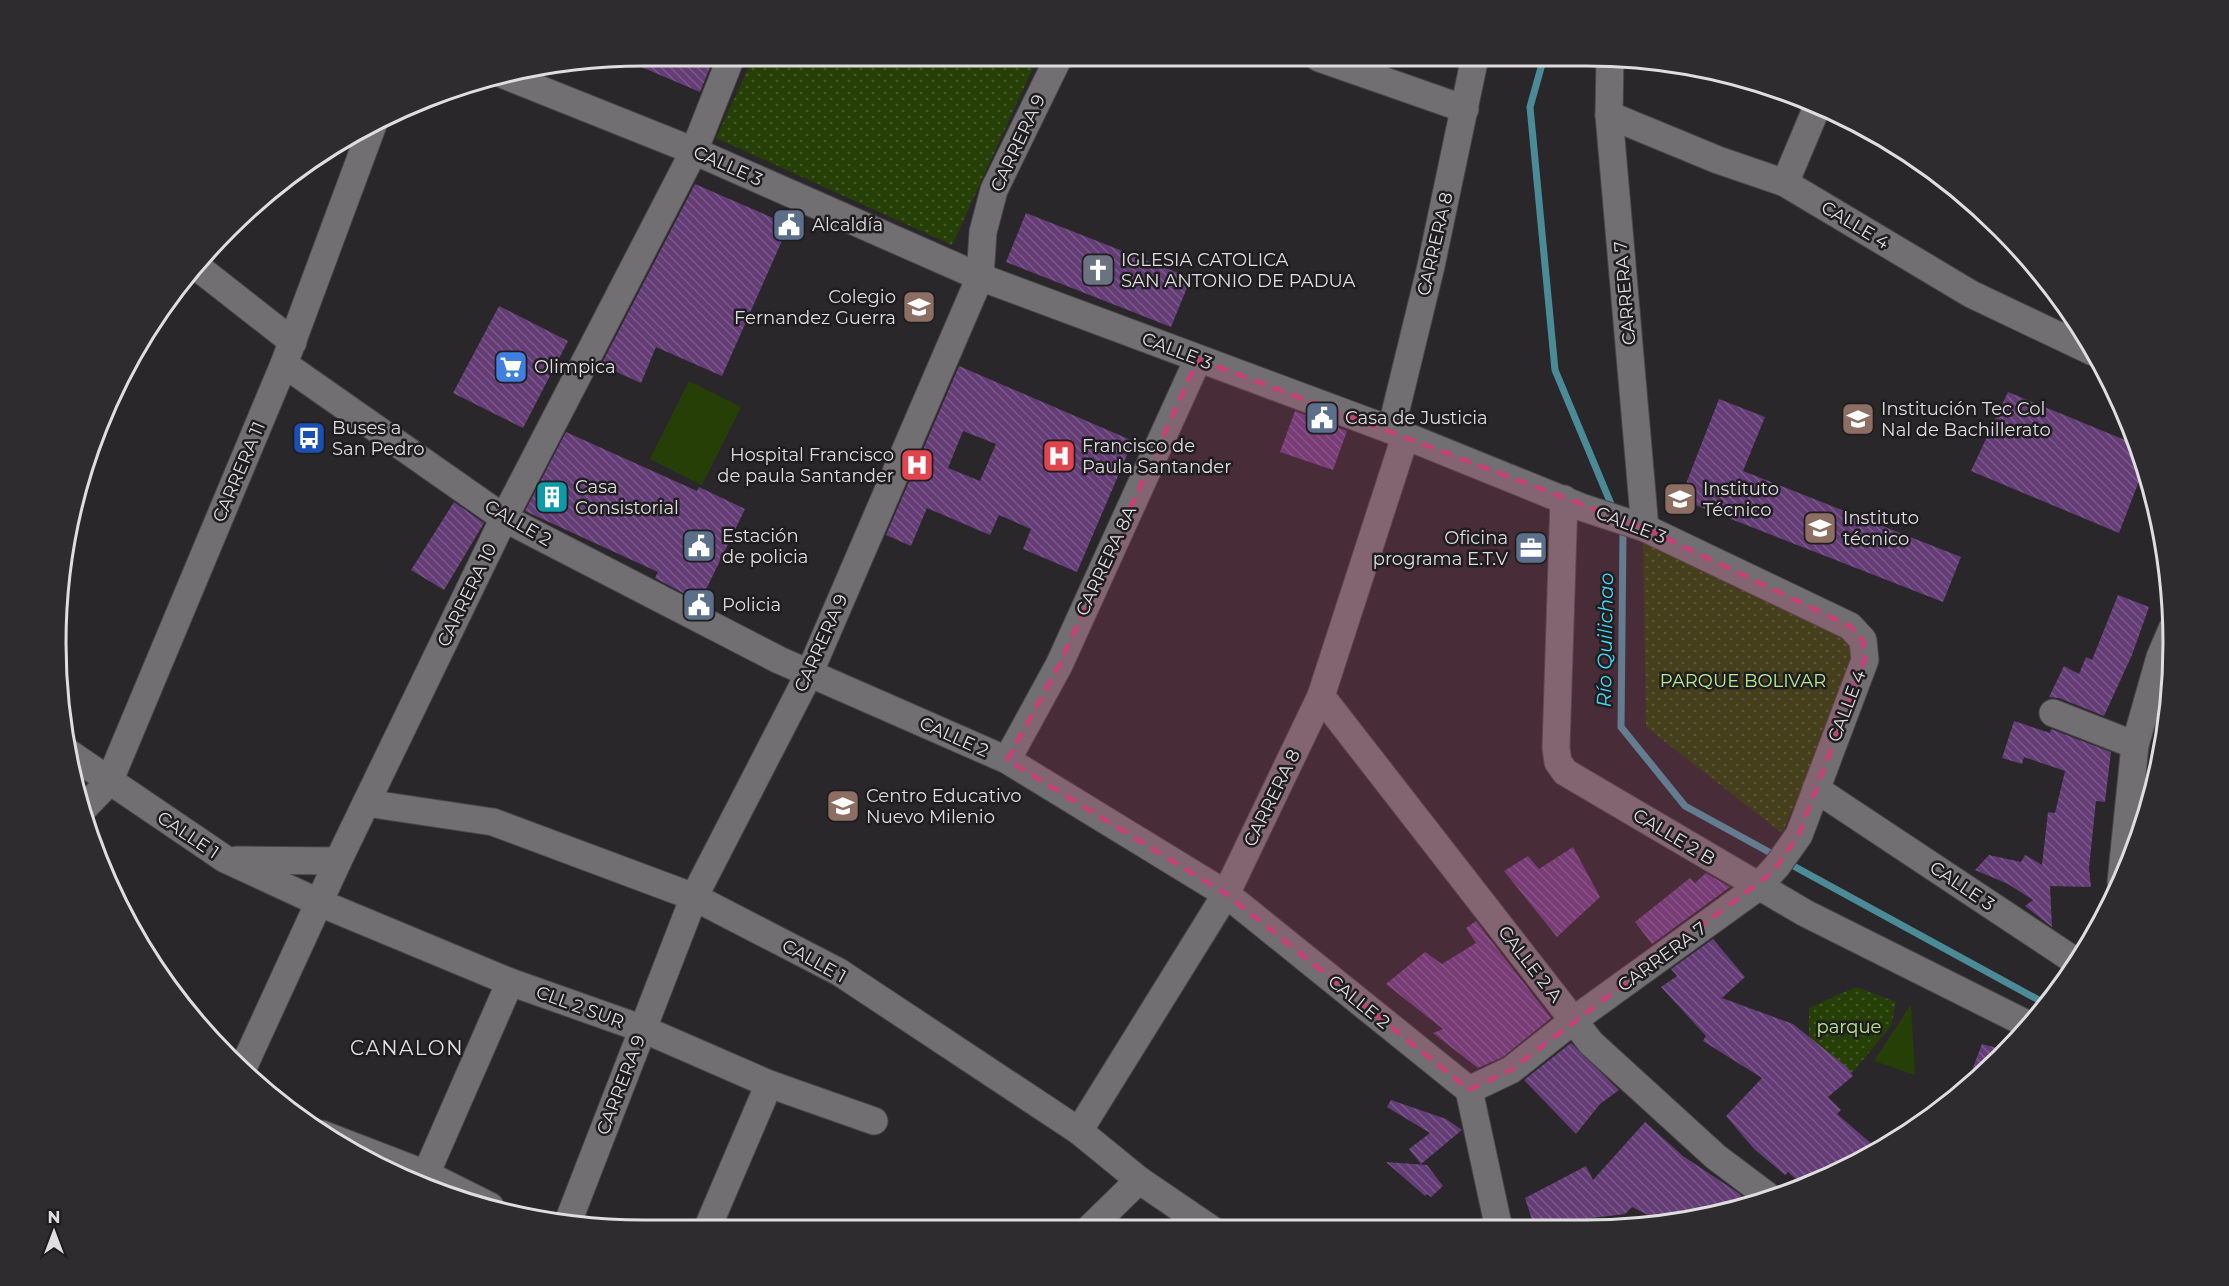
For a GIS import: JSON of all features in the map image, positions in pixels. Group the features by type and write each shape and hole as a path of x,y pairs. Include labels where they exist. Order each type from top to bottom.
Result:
{"street":[{"name":"CARRERA 10","path":"246,1061 338,861 504,518 694,151 728,66"},
{"name":"CARRERA 9","path":"571,1215 694,897 809,674 980,277 983,232 994,190 1055,66"},
{"path":"1342,66 1465,108"},
{"name":"CARRERA 8","path":"1079,1131 1226,894 1321,696 1398,433 1473,66"},
{"name":"CARRERA 7","path":"1610,67 1609,115 1639,526"},
{"name":"CALLE 3","path":"517,80 694,151 980,277 1398,433 1572,503 1639,526 1850,626"},
{"path":"1785,183 1814,113"},
{"name":"CALLE 4","path":"1609,115 1718,160 1785,183 1971,294 2081,346"},
{"name":"CARRERA 11","path":"89,802 109,782 289,353 369,135"},
{"name":"CALLE 2","path":"202,272 289,353 504,518 809,674 1007,760 1226,894 1469,1090"},
{"name":"CARRERA 8A","path":"1007,760 1059,664 1198,359"},
{"name":"CALLE 2 B","path":"1572,503 1558,762 1565,772 2022,1021"},
{"name":"CALLE 4","path":"1816,789 1864,660 1863,640 1850,626"},
{"path":"2124,849 2135,745 2162,669"},
{"name":"CALLE 2 A","path":"1321,696 1591,1043 1716,1157 1762,1192"},
{"path":"2053,713 2135,745"},
{"name":"CALLE 1","path":"78,760 225,859 320,903"},
{"name":"CARRERA 7","path":"1469,1090 1511,1070 1574,1020 1765,879 1799,835 1816,789"},
{"name":"CALLE 3","path":"1816,789 2070,958"},
{"name":"CALLE 1","path":"366,803 493,822 694,897 838,972 1079,1131 1139,1180 1198,1220"},
{"path":"225,859 338,861"},
{"name":"CLL 2 SUR","path":"320,903 510,982 643,1029 770,1084 874,1121"},
{"path":"426,1174 510,982"},
{"path":"711,1220 770,1084"},
{"path":"1469,1090 1497,1220"},
{"path":"383,1157 451,1186"},
{"path":"1098,1220 1139,1180"}],"highlighted area":[{"path":"1198,359 1645,528 1850,626 1863,640 1865,660 1799,835 1773,872 1511,1070 1469,1090 1226,894 1007,760 1059,665"}],"green space":[{"path":"749,66 1034,66 952,245 716,138"},
{"path":"689,381 741,407 702,485 650,459"},
{"name":"PARQUE BOLIVAR","path":"1643,538 1873,629 1782,833 1646,727"},
{"name":"parque","path":"1856,987 1896,1002 1891,1026 1852,1073 1809,1038 1809,1008"},
{"path":"1911,1004 1915,1075 1874,1061"}],"building":[{"path":"639,66 711,66 700,92"},
{"path":"695,184 789,225 722,376 656,347 641,383 601,365"},
{"name":"IGLESIA CATOLICA SAN ANTONIO DE PADUA","path":"1026,213 1191,278 1171,327 1006,262"},
{"name":"Olimpica","path":"499,306 568,341 523,428 453,393"},
{"name":"Francisco de Paula Santander","path":"959,366 1133,441 1077,572 1023,549 1031,529 999,515 990,535 927,508 911,546 886,535","holes":["963,431 996,444 980,481 948,468"]},
{"path":"2008,392 2126,440 2139,481 2119,533 1971,471"},
{"name":"Instituto técnico","path":"1719,399 1765,417 1743,471 1961,557 1943,602 1680,499"},
{"path":"1295,411 1347,431 1333,470 1280,452"},
{"path":"566,432 697,491 699,487 745,509 700,602 655,578 658,572 525,511"},
{"path":"454,502 484,523 444,590 411,570"},
{"path":"2118,595 2149,607 2132,655 2104,716 2059,698 2049,697 2064,666 2079,674 2086,657 2092,660"},
{"path":"2014,721 2050,733 2051,729 2111,752 2105,802 2096,801 2089,868 2091,887 2050,886 2052,927 2025,906 2033,900 2008,884 1975,870 1989,855 2021,862 2025,855 2042,865 2048,812 2055,813 2065,771 2024,757 2022,764 2002,758"},
{"path":"1573,847 1600,897 1557,937 1504,871 1528,856 1539,869"},
{"path":"1706,873 1730,887 1652,944 1635,922 1690,878 1695,883"},
{"path":"1476,921 1551,1018 1503,1057 1478,1068 1433,1033 1443,1029 1386,984 1425,952 1442,964 1476,943 1466,928"},
{"path":"1713,939 1745,977 1722,998 1793,1024 1848,1068 1853,1076 1828,1097 1841,1110 1837,1114 1872,1144 1797,1180 1788,1172 1785,1175 1754,1149 1726,1116 1762,1078 1703,1041 1706,1036 1661,987 1677,976 1671,969"},
{"path":"1571,1043 1619,1090 1600,1104 1576,1134 1524,1080"},
{"path":"1982,1044 1997,1048 1994,1051 1971,1072"},
{"path":"1391,1100 1446,1119 1462,1130 1421,1164 1409,1149 1430,1133 1387,1107"},
{"path":"1645,1122 1683,1156 1743,1198 1699,1209 1650,1216 1632,1207 1625,1214 1592,1218 1593,1220 1532,1220 1525,1198 1586,1166 1593,1180"},
{"path":"1386,1162 1427,1165 1443,1186 1431,1197 1427,1194 1425,1196"}],"waterway":[{"name":"Río Quilichao","path":"1541,66 1530,107 1555,370 1614,511"},
{"name":"Río Quilichao","path":"1621,527 1623,532 1621,727 1685,806 1778,857"},
{"name":"Río Quilichao","path":"1788,863 2039,1000"}],"place":[{"name":"Alcaldía","path":"789,225"},
{"name":"IGLESIA CATOLICA SAN ANTONIO DE PADUA","path":"1098,270"},
{"name":"Colegio Fernandez Guerra","path":"919,307"},
{"name":"Olimpica","path":"511,367"},
{"name":"Casa de Justicia","path":"1322,418"},
{"name":"Institución Tec Col Nal de Bachillerato","path":"1858,419"},
{"name":"Buses a San Pedro","path":"309,438"},
{"name":"Francisco de Paula Santander","path":"1059,456"},
{"name":"Hospital Francisco de paula Santander","path":"917,465"},
{"name":"Casa Consistorial","path":"552,497"},
{"name":"Instituto Técnico","path":"1680,499"},
{"name":"Instituto técnico","path":"1820,528"},
{"name":"Estación de policia","path":"699,546"},
{"name":"Oficina programa E.T.V","path":"1531,548"},
{"name":"Policia","path":"699,605"},
{"name":"Centro Educativo Nuevo Milenio","path":"843,806"}],"district":[{"name":"CANALON","path":"407,1048"}]}
